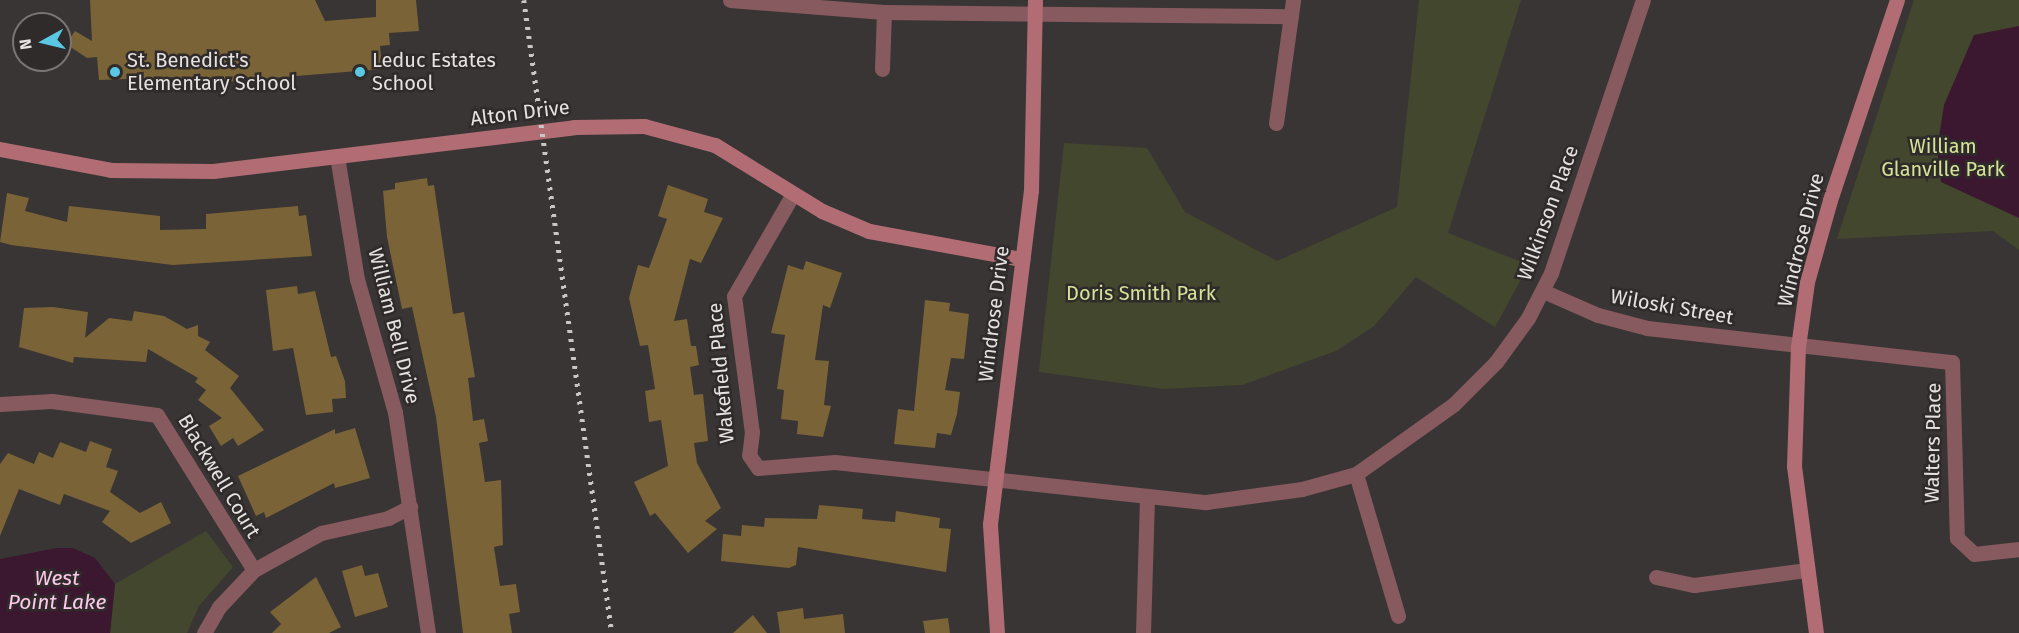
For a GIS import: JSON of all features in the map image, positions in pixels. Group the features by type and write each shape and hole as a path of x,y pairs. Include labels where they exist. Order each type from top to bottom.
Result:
{"street":[{"path":"730,0 884,12 1035,5 1291,16"},
{"path":"1276,123 1293,0"},
{"name":"Wilkinson Place","path":"994,479 1147,499 1262,498 1356,474 1454,404 1496,362 1543,291 1643,0"},
{"name":"Windrose Drive","path":"1816,633 1794,466 1798,347 1807,282 1830,200 1897,0"},
{"name":"Windrose Drive","path":"997,633 990,559 994,479 1022,259 1034,138 1035,5"},
{"path":"882,69 884,12"},
{"name":"Alton Drive","path":"0,149 87,167 153,172 337,156 574,127 644,126 715,145 793,194 869,231 1022,259"},
{"name":"William Bell Drive","path":"337,156 357,279 395,412 428,633"},
{"name":"Wakefield Place","path":"793,194 734,296 753,463 758,468 835,462 994,479"},
{"name":"Wiloski Street","path":"1543,291 1598,315 1647,328 1798,347"},
{"name":"Walters Place","path":"1798,347 1952,362 1957,538 1974,554 2019,549"},
{"name":"Blackwell Court","path":"0,404 52,401 157,415 254,570"},
{"path":"1356,474 1398,616"},
{"path":"1143,633 1147,499"},
{"path":"204,633 219,607 254,570 321,533 388,518 410,507"},
{"path":"1656,577 1694,585 1807,570"}],"green space":[{"name":"Doris Smith Park","path":"1419,0 1521,0 1448,233 1529,265 1495,327 1416,277 1374,326 1336,351 1242,385 1164,389 1039,372 1064,143 1147,148 1185,212 1277,261 1397,207"},
{"name":"William Glanville Park","path":"1914,0 2019,0 2019,250 1993,231 1837,239"},
{"path":"206,531 233,567 199,606 187,633 110,633 115,584"}],"water":[{"path":"2019,26 2019,218 1941,182 1937,150 1944,105 1974,35"},
{"name":"West Point Lake","path":"57,548 73,548 95,558 115,584 110,633 0,633 0,559"}],"building":[{"path":"90,0 315,0 325,21 376,17 376,0 416,0 419,31 389,33 390,45 380,46 382,69 212,83 177,82 177,77 99,80 97,57 87,58 72,48 72,35 75,31 92,41"},
{"path":"427,178 428,186 434,185 453,314 464,312 475,377 468,378 473,421 484,419 488,441 479,443 485,482 501,480 503,545 494,547 500,586 516,584 520,612 509,614 512,633 463,633 436,417 412,307 402,309 387,237 383,191 395,189 395,183"},
{"path":"668,185 708,199 704,212 723,218 701,263 690,259 674,321 687,319 691,346 696,346 699,365 690,367 694,395 703,394 708,441 694,443 697,463 721,508 705,521 717,529 688,553 655,513 650,516 634,482 668,466 661,420 649,422 645,391 655,389 648,345 640,346 629,298 638,265 649,268 667,219 658,216"},
{"path":"7,193 29,198 25,211 67,222 69,206 160,216 160,230 206,229 206,214 298,206 299,216 306,215 312,256 173,265 11,245 0,242"},
{"path":"806,261 842,273 830,308 823,305 815,360 829,361 824,405 831,406 823,437 797,434 798,421 781,419 784,390 777,389 785,335 771,333 788,265 803,270"},
{"path":"297,286 298,294 315,291 331,357 336,356 345,381 346,398 332,399 333,412 306,415 293,348 273,351 266,290"},
{"path":"925,300 950,303 949,311 969,314 964,359 951,358 945,390 960,392 957,414 951,435 937,433 935,448 894,444 898,409 914,411"},
{"path":"53,307 88,312 85,338 109,318 132,321 134,311 164,316 187,329 198,325 198,336 210,342 205,350 239,376 230,388 264,430 238,446 233,438 221,446 209,426 222,418 198,400 206,390 195,382 198,378 148,349 146,362 74,357 73,363 19,347 24,308"},
{"path":"355,428 370,478 335,488 334,483 266,518 264,512 256,516 238,476 335,429 335,434"},
{"path":"90,441 112,449 106,467 118,471 110,492 140,513 161,502 171,523 131,543 102,522 110,511 64,494 60,505 19,489 0,536 0,464 8,453 34,464 39,452 53,458 60,442 86,452"},
{"path":"819,505 863,509 862,519 895,522 896,511 940,518 939,528 951,529 946,572 798,547 796,565 789,568 721,561 723,534 741,536 742,525 764,527 765,518 817,519"},
{"path":"362,565 365,576 378,573 388,607 355,617 342,571"},
{"path":"316,577 341,627 329,633 272,633 281,624 270,612"},
{"path":"803,608 804,619 843,614 845,633 780,633 777,612"},
{"path":"753,615 767,633 733,633"},
{"path":"948,618 950,633 925,633 923,621"}],"railway":[{"path":"524,0 612,633"}],"place":[{"name":"St. Benedict's Elementary School","path":"115,72"},
{"name":"Leduc Estates School","path":"360,72"}]}
